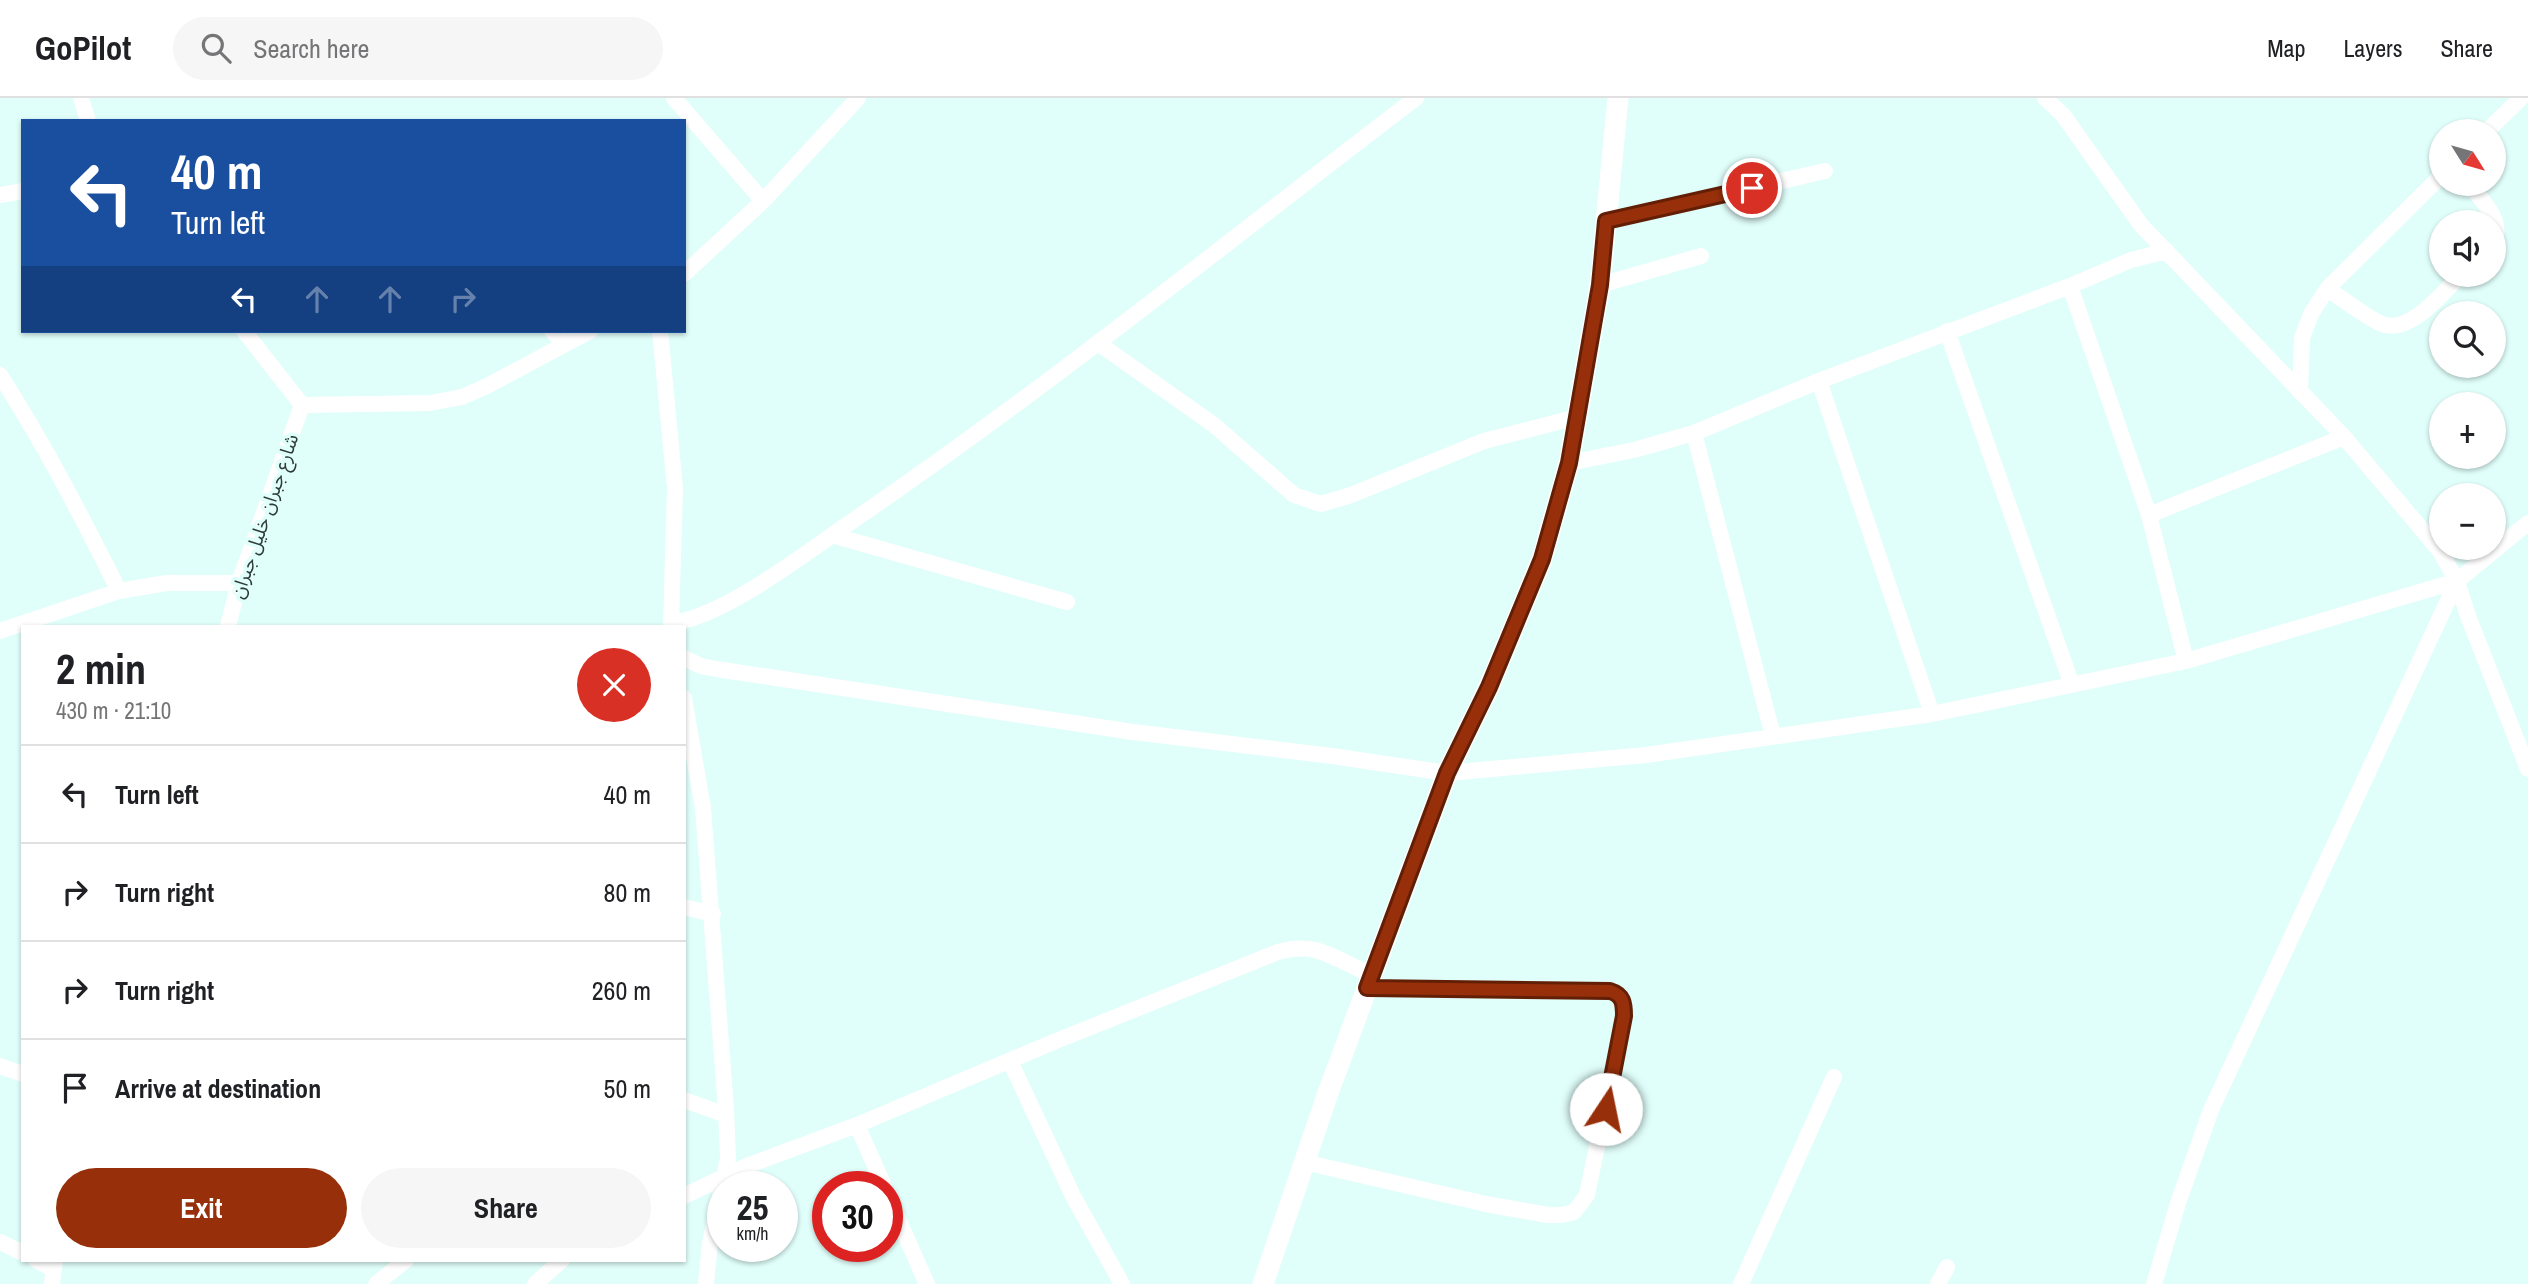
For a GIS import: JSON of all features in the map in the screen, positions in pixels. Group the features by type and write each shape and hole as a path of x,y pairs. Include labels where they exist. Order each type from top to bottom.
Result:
{"street":[{"path":"80,98 87,119"},
{"path":"674,98 763,201"},
{"path":"660,333 675,488 671,625 705,615 779,572 832,535 1098,343 1416,98"},
{"path":"1263,1284 1369,981 1447,773 1489,687 1536,572 1569,463 1600,285 1618,98"},
{"path":"2499,119 2521,98"},
{"path":"2050,100 2141,225 2344,437 2441,551 2457,581 2528,769"},
{"path":"686,272 763,201 847,102"},
{"path":"1606,221 1825,172"},
{"path":"2301,392 2302,338 2311,314 2327,289 2429,188"},
{"path":"0,195 21,191"},
{"path":"2478,196 2489,210"},
{"path":"1569,463 1634,450 1694,433 1819,380 2070,286 2131,260 2166,251"},
{"path":"1600,285 1701,256"},
{"path":"2070,286 2149,515 2186,661"},
{"path":"2327,289 2384,325 2402,325 2416,319 2449,287"},
{"path":"1947,331 2072,685"},
{"path":"245,333 302,405 430,403 462,397 586,333"},
{"path":"554,333 565,343"},
{"path":"1098,343 1214,425 1294,495 1321,505 1484,441 1577,417"},
{"path":"0,375 35,429 119,591"},
{"path":"1819,380 1932,714"},
{"name":"شارع جبران خليل جبران","path":"228,625 239,583 302,405"},
{"path":"1694,433 1773,736"},
{"path":"2149,515 2344,437"},
{"path":"686,659 716,669 1133,732 1447,773 1646,755 1932,714 2186,661 2457,581 2528,523"},
{"path":"832,535 1067,602"},
{"path":"2154,1284 2179,1200 2211,1110 2457,581"},
{"path":"0,631 119,591 167,583 239,583"},
{"path":"686,710 703,808 713,914 726,1115 727,1158 724,1171"},
{"path":"686,907 713,914"},
{"path":"736,1171 858,1125 1295,947 1319,950 1369,981 1493,989 1610,991 1617,993 1624,1005 1624,1016 1587,1195 1574,1212 1548,1214 1486,1204 1304,1162"},
{"path":"1010,1061 1073,1196 1122,1284"},
{"path":"0,1066 21,1073"},
{"path":"1741,1284 1834,1077"},
{"path":"686,1101 726,1115"},
{"path":"858,1125 878,1171"},
{"path":"686,1195 707,1184"},
{"path":"903,1230 927,1284"},
{"path":"0,1242 21,1252"},
{"path":"376,1284 404,1262"},
{"path":"535,1284 560,1262"},
{"path":"706,1284 708,1262"},
{"path":"1938,1284 1947,1267"}],"route":[{"path":"1606,1109 1624,1016 1622,998 1617,993 1480,988 1367,988 1447,773 1489,687 1542,559 1569,463 1600,285 1606,221 1752,188"}]}
